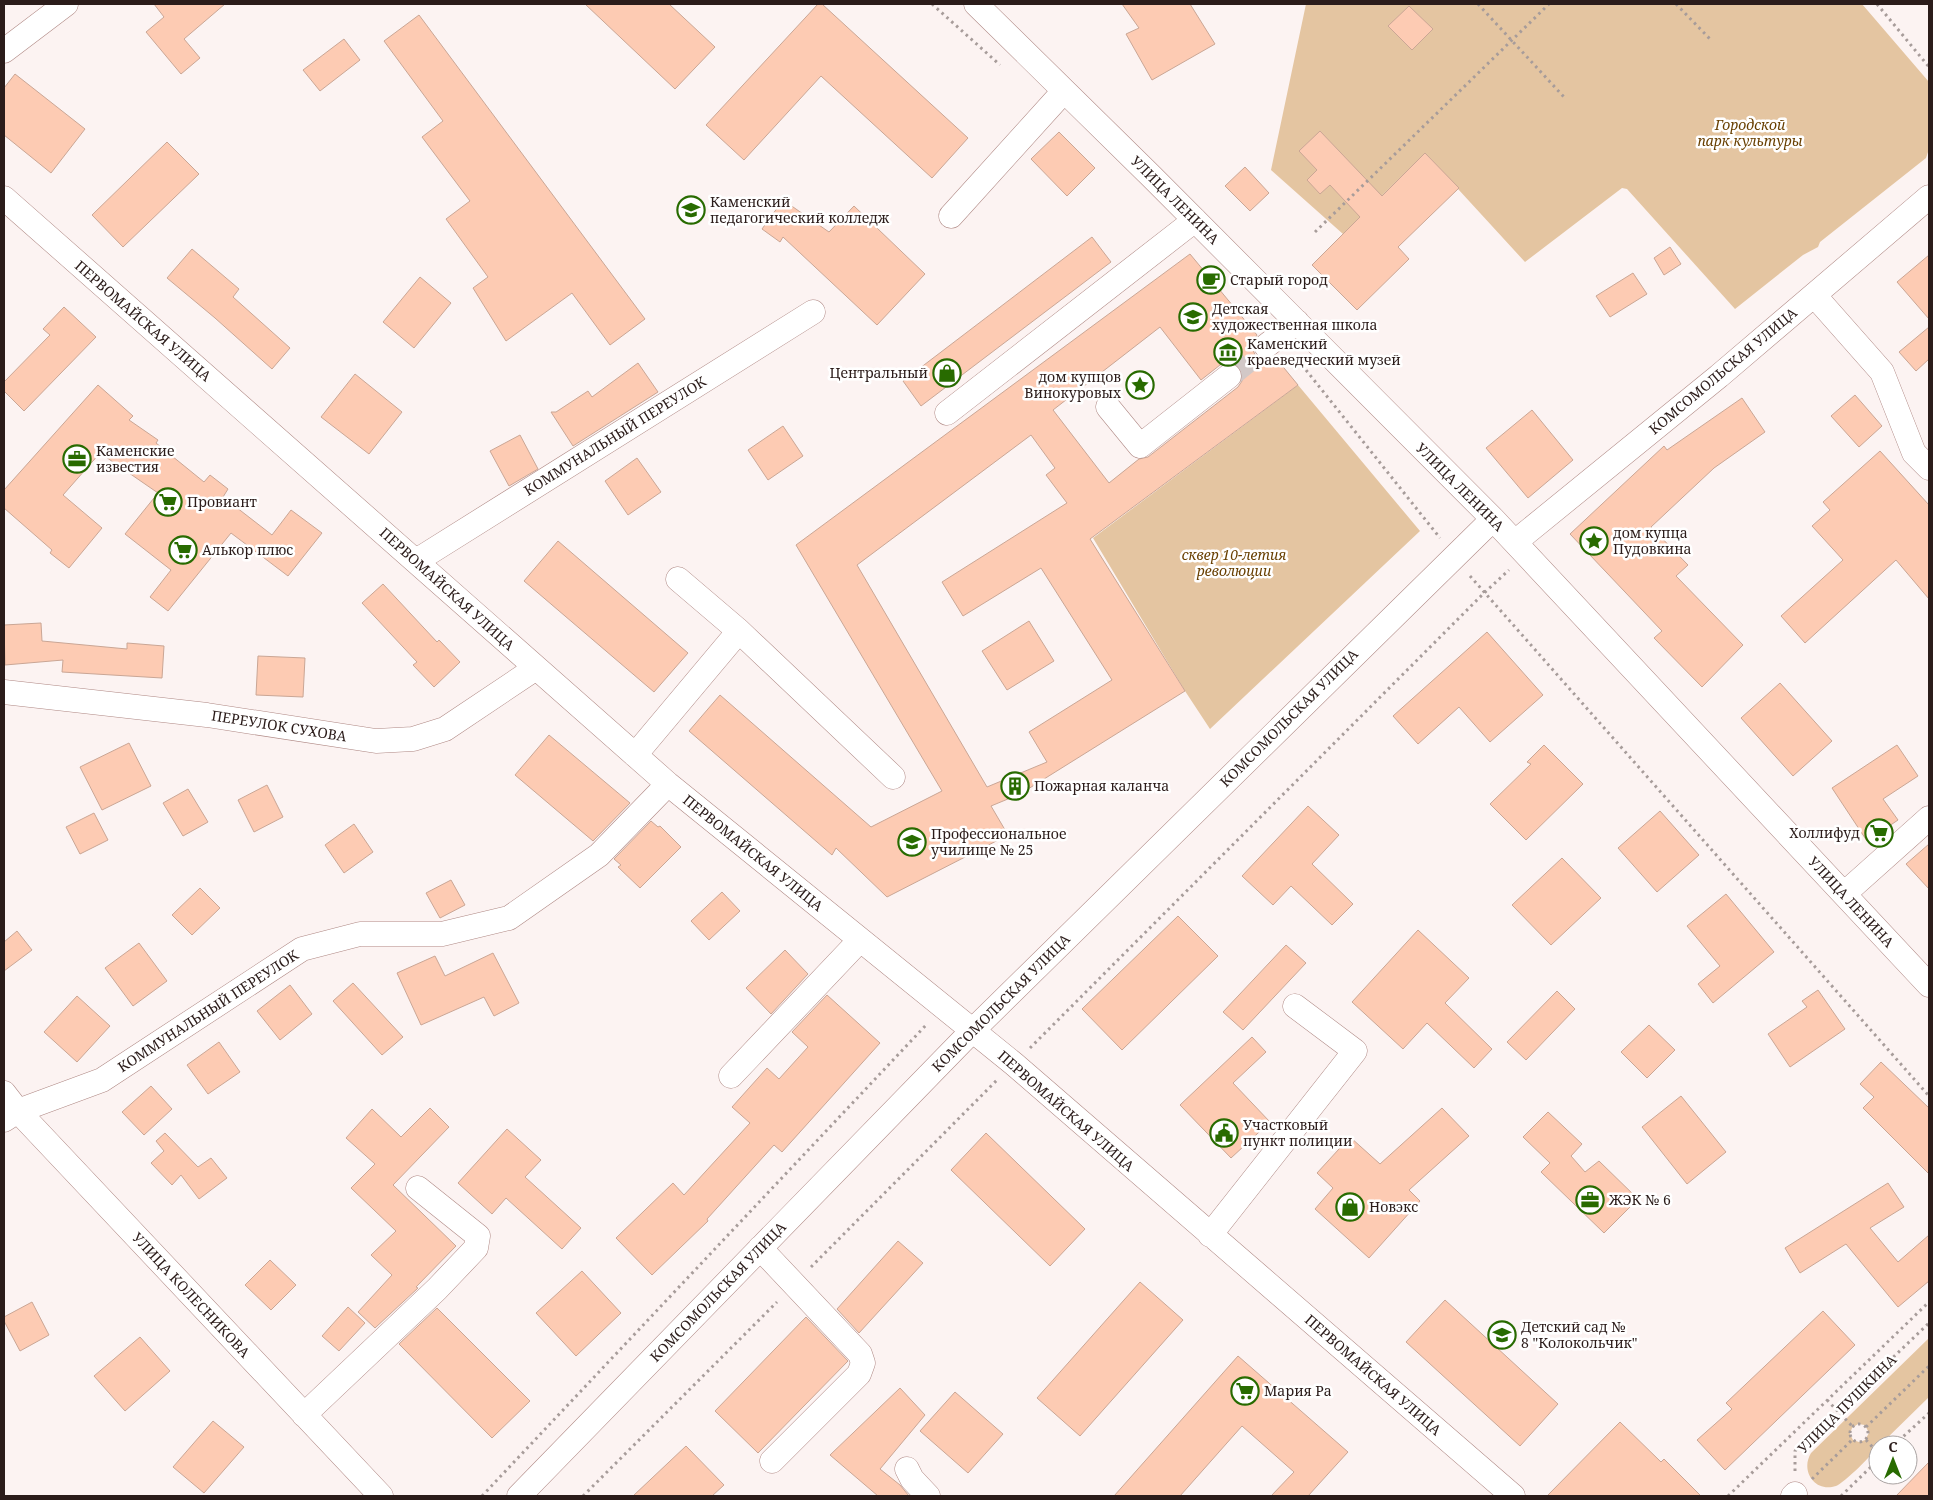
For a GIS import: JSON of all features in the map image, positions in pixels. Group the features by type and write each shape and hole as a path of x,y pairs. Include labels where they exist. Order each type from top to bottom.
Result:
{"street":[{"path":"4,51 66,4"},
{"name":"УЛИЦА ЛЕНИНА","path":"976,4 1195,220 1493,519 1929,985"},
{"path":"951,216 1064,90"},
{"name":"КОМСОМОЛЬСКАЯ УЛИЦА","path":"1520,548 1929,197"},
{"name":"ПЕРВОМАЙСКАЯ УЛИЦА","path":"4,198 668,784 1014,1064 1514,1496"},
{"path":"947,413 1195,220"},
{"path":"1814,295 1882,372 1914,453 1929,468"},
{"name":"КОММУНАЛЬНЫЙ ПЕРЕУЛОК","path":"416,561 813,312"},
{"path":"1266,346 1297,322"},
{"path":"1108,406 1140,446 1229,376"},
{"name":"КОМСОМОЛЬСКАЯ УЛИЦА","path":"519,1496 972,1031 1493,519"},
{"path":"678,579 739,631 893,777"},
{"path":"635,755 739,631"},
{"name":"ПЕРЕУЛОК СУХОВА","path":"4,692 207,715 376,741 413,739 446,729 536,668"},
{"name":"КОММУНАЛЬНЫЙ ПЕРЕУЛОК","path":"8,1108 102,1080 302,950 360,934 442,934 509,918 599,855 668,784"},
{"path":"1844,894 1929,818"},
{"path":"732,1076 860,940"},
{"path":"1210,1235 1355,1051 1295,1006"},
{"name":"УЛИЦА КОЛЕСНИКОВА","path":"8,1108 381,1496"},
{"path":"304,1415 437,1288 476,1248 478,1236 418,1188"},
{"path":"760,1248 860,1354 863,1364 859,1374 772,1461"},
{"path":"907,1468 912,1479 928,1496"}],"path":[{"path":"1478,4 1564,97"},
{"path":"1315,232 1548,4"},
{"path":"1676,4 1710,39"},
{"path":"1877,4 1929,67"},
{"path":"583,1496 1483,594 1520,548"},
{"path":"482,1496 943,1007"},
{"path":"1728,1496 1929,1302"},
{"name":"УЛИЦА ПУШКИНА","path":"1794,1495 1795,1450 1929,1324"},
{"path":"1866,1427 1929,1366"},
{"path":"1827,1400 1853,1427"},
{"path":"1905,1435 1929,1413"},
{"path":"1862,1424 1866,1427 1869,1433 1866,1440 1859,1442 1853,1439 1850,1432 1853,1427 1862,1424"},
{"path":"1794,1495 1853,1439"},
{"path":"1841,1496 1868,1470"}],"green space":[{"name":"Городской парк культуры","path":"1306,4 1862,4 1929,82 1929,149 1926,158 1820,242 1818,247 1803,255 1735,309 1627,189 1622,188 1525,262 1425,153 1343,234 1271,170"},
{"name":"сквер 10-летия революции","path":"1298,385 1420,531 1210,729 1093,538"},
{"path":"1929,1338 1929,1397 1890,1435 1868,1435 1868,1457 1836,1486 1822,1486 1811,1479 1807,1467 1811,1453","holes":["1858,1424 1865,1425 1869,1433 1865,1440 1859,1442 1853,1440 1850,1434 1852,1428"]}],"building":[{"path":"154,4 225,4 184,39 200,58 181,74 146,32 164,17"},
{"path":"585,4 669,4 715,47 675,89"},
{"path":"818,4 822,4 968,138 932,178 821,76 744,160 706,125"},
{"path":"1122,4 1190,4 1215,44 1152,80 1126,34 1139,28"},
{"path":"1409,6 1433,29 1412,50 1388,26"},
{"path":"419,15 645,319 610,345 572,293 506,341 473,288 488,277 446,219 470,201 422,137 443,121 384,41"},
{"path":"344,39 360,60 320,91 303,70"},
{"path":"15,74 85,129 51,173 4,135 4,88"},
{"path":"1320,131 1382,196 1425,153 1459,188 1398,247 1409,259 1357,310 1312,265 1360,217 1330,185 1320,194 1307,180 1317,170 1299,151"},
{"path":"1059,132 1095,168 1067,196 1031,159"},
{"path":"167,142 199,174 123,247 92,215"},
{"path":"1245,167 1269,193 1250,211 1225,186"},
{"path":"783,200 829,232 854,206 925,274 877,325 783,237 780,242 762,229"},
{"path":"1092,237 1111,262 921,406 903,381"},
{"path":"1670,247 1681,264 1664,275 1654,258"},
{"path":"192,249 239,289 233,297 290,348 272,369 167,278"},
{"path":"1190,254 1257,335 1252,347 1255,355 1267,360 1275,357 1298,385 1090,539 1185,691 1020,794 991,806 1008,835 887,897 836,848 832,855 689,731 720,695 871,827 942,791 796,545","holes":["1160,327 1201,380 1220,365 1228,362 1235,363 1240,368 1242,381 1238,387 1148,457 1139,459 1109,483 1053,410","1031,435 1055,468 1046,475 1067,503 942,582 963,616 1041,568 1112,680 1029,732 1047,762 987,787 857,565"]},
{"path":"1929,255 1929,319 1897,282"},
{"path":"1633,273 1647,294 1610,317 1596,296"},
{"path":"420,277 451,303 414,348 383,322"},
{"path":"64,307 96,337 24,411 4,391 4,382 50,335 43,329"},
{"path":"1929,327 1929,359 1916,371 1899,352"},
{"path":"638,363 658,392 573,446 551,412 556,412 588,391 592,397"},
{"path":"355,374 402,412 369,454 321,417"},
{"path":"98,385 133,416 129,420 158,440 156,443 204,482 210,475 228,489 223,497 272,535 291,510 322,533 288,576 231,533 168,611 150,597 171,570 125,534 158,493 100,453 63,495 102,528 69,568 50,553 52,550 4,508 4,490"},
{"path":"1855,395 1882,426 1859,447 1831,416"},
{"path":"1742,398 1765,432 1714,468 1651,527 1688,565 1676,576 1743,645 1702,687 1654,638 1662,631 1570,534 1664,446 1667,450"},
{"path":"1532,410 1573,460 1528,498 1486,448"},
{"path":"783,426 803,456 768,480 748,450"},
{"path":"520,435 538,469 509,486 490,451"},
{"path":"1880,451 1929,505 1929,599 1896,560 1805,643 1781,616 1843,560 1812,526 1830,510 1823,502"},
{"path":"637,458 661,492 628,515 605,481"},
{"path":"558,541 688,653 654,692 524,581"},
{"path":"383,584 437,642 439,640 460,662 434,687 413,665 417,662 362,603"},
{"path":"1029,621 1054,661 1007,690 982,651"},
{"path":"41,623 42,641 127,649 127,643 164,646 162,678 62,672 63,660 5,665 4,625"},
{"path":"1487,632 1543,695 1490,742 1459,707 1418,744 1393,716"},
{"path":"258,656 305,658 303,697 256,695"},
{"path":"1780,683 1832,741 1793,776 1741,718"},
{"path":"549,735 630,803 593,841 515,775"},
{"path":"129,743 151,786 102,810 80,767"},
{"path":"1544,745 1583,784 1526,840 1490,804 1531,764 1527,762"},
{"path":"1897,745 1918,776 1883,799 1898,820 1867,841 1832,788"},
{"path":"267,785 283,817 254,832 238,800"},
{"path":"188,789 208,822 183,836 163,803"},
{"path":"1308,806 1339,835 1312,864 1353,904 1332,925 1291,886 1273,905 1242,876"},
{"path":"1660,811 1699,855 1657,892 1618,848"},
{"path":"94,813 108,840 80,854 66,827"},
{"path":"651,821 658,827 660,826 681,847 640,888 618,867 621,865 614,859"},
{"path":"354,824 373,852 344,873 325,845"},
{"path":"1929,844 1929,889 1906,864"},
{"path":"1562,858 1601,898 1551,945 1512,905"},
{"path":"451,880 465,905 440,918 426,893"},
{"path":"200,888 220,908 192,935 172,915"},
{"path":"722,892 740,911 709,940 691,921"},
{"path":"1726,894 1774,952 1713,1003 1698,984 1720,966 1687,926"},
{"path":"1178,916 1218,956 1122,1050 1082,1009"},
{"path":"1418,930 1469,978 1445,1003 1492,1049 1474,1068 1427,1023 1403,1049 1352,1002"},
{"path":"17,931 32,950 4,971 4,942"},
{"path":"139,943 167,981 133,1006 105,968"},
{"path":"1286,945 1306,963 1243,1030 1223,1012"},
{"path":"785,950 808,974 771,1014 746,988"},
{"path":"493,953 519,1003 494,1016 484,997 421,1025 397,973 435,956 445,976"},
{"path":"353,983 403,1037 382,1055 333,1001"},
{"path":"290,985 312,1014 280,1040 257,1011"},
{"path":"1818,990 1845,1029 1790,1067 1768,1034 1807,1007 1802,1001"},
{"path":"1557,991 1575,1009 1526,1060 1507,1042"},
{"path":"827,995 880,1043 782,1152 774,1145 707,1219 708,1221 652,1275 616,1238 673,1183 684,1195 750,1123 732,1107 767,1068 779,1079 808,1047 792,1032"},
{"path":"77,996 110,1026 77,1062 44,1032"},
{"path":"1649,1025 1675,1050 1647,1078 1621,1052"},
{"path":"1252,1037 1266,1052 1233,1083 1270,1122 1231,1158 1180,1105"},
{"path":"219,1042 240,1072 208,1094 187,1065"},
{"path":"1881,1062 1929,1108 1929,1174 1863,1108 1874,1097 1860,1084"},
{"path":"151,1086 172,1109 144,1135 122,1112"},
{"path":"1681,1096 1726,1152 1687,1184 1642,1127"},
{"path":"430,1108 449,1127 393,1185 456,1246 416,1287 418,1288 375,1328 358,1312 392,1275 371,1255 396,1231 351,1188 375,1164 346,1138 372,1109 401,1137"},
{"path":"1442,1108 1469,1136 1409,1190 1420,1201 1369,1258 1315,1209 1333,1188 1317,1173 1350,1137 1380,1164"},
{"path":"1548,1112 1582,1144 1571,1156 1585,1172 1599,1161 1638,1199 1604,1233 1541,1172 1550,1163 1523,1137"},
{"path":"507,1129 541,1160 525,1177 581,1228 562,1249 506,1198 492,1214 458,1183"},
{"path":"165,1133 198,1167 211,1158 227,1178 199,1199 181,1175 172,1185 151,1163 164,1151 156,1141"},
{"path":"986,1133 1085,1229 1050,1266 951,1170"},
{"path":"1888,1183 1904,1207 1870,1228 1898,1262 1929,1235 1929,1281 1898,1307 1846,1244 1800,1273 1785,1248"},
{"path":"898,1241 923,1263 859,1333 837,1309"},
{"path":"270,1260 296,1285 271,1310 245,1285"},
{"path":"582,1271 621,1313 576,1356 536,1313"},
{"path":"1140,1282 1183,1320 1080,1436 1037,1398"},
{"path":"1445,1300 1558,1404 1520,1446 1406,1342"},
{"path":"32,1302 49,1335 20,1351 4,1321 4,1317"},
{"path":"348,1307 365,1323 339,1351 322,1336"},
{"path":"437,1308 530,1401 492,1438 399,1344"},
{"path":"1823,1311 1855,1345 1725,1470 1697,1440 1732,1409 1726,1403"},
{"path":"806,1317 848,1361 758,1453 715,1411"},
{"path":"140,1337 170,1371 125,1411 94,1376"},
{"path":"1238,1356 1348,1452 1308,1496 1271,1496 1294,1472 1242,1426 1180,1496 1114,1496"},
{"path":"900,1388 925,1415 880,1469 900,1485 909,1496 878,1496 830,1455"},
{"path":"955,1392 1003,1434 968,1473 920,1431"},
{"path":"213,1421 244,1447 204,1493 173,1467"},
{"path":"1620,1422 1661,1462 1664,1459 1701,1496 1547,1496"},
{"path":"686,1446 724,1485 712,1496 633,1496"},
{"path":"1929,1462 1929,1496 1896,1496 1907,1485 1918,1485 1918,1473"}],"tunnel":[{"path":"1229,376 1266,346"}],"place":[{"name":"Каменский педагогический колледж","path":"691,210"},
{"name":"Старый город","path":"1211,280"},
{"name":"Детская художественная школа","path":"1193,317"},
{"name":"Каменский краеведческий музей","path":"1228,352"},
{"name":"Центральный","path":"947,373"},
{"name":"дом купцов Винокуровых","path":"1140,385"},
{"name":"Каменские известия","path":"77,459"},
{"name":"Провиант","path":"168,502"},
{"name":"дом купца Пудовкина","path":"1594,541"},
{"name":"Алькор плюс","path":"183,550"},
{"name":"Пожарная каланча","path":"1015,786"},
{"name":"Холлифуд","path":"1879,833"},
{"name":"Профессиональное училище № 25","path":"912,842"},
{"name":"Участковый пункт полиции","path":"1224,1133"},
{"name":"ЖЭК № 6","path":"1590,1200"},
{"name":"Новэкс","path":"1350,1207"},
{"name":"Детский сад № 8 \"Колокольчик\"","path":"1502,1335"},
{"name":"Мария Ра","path":"1245,1391"}]}
